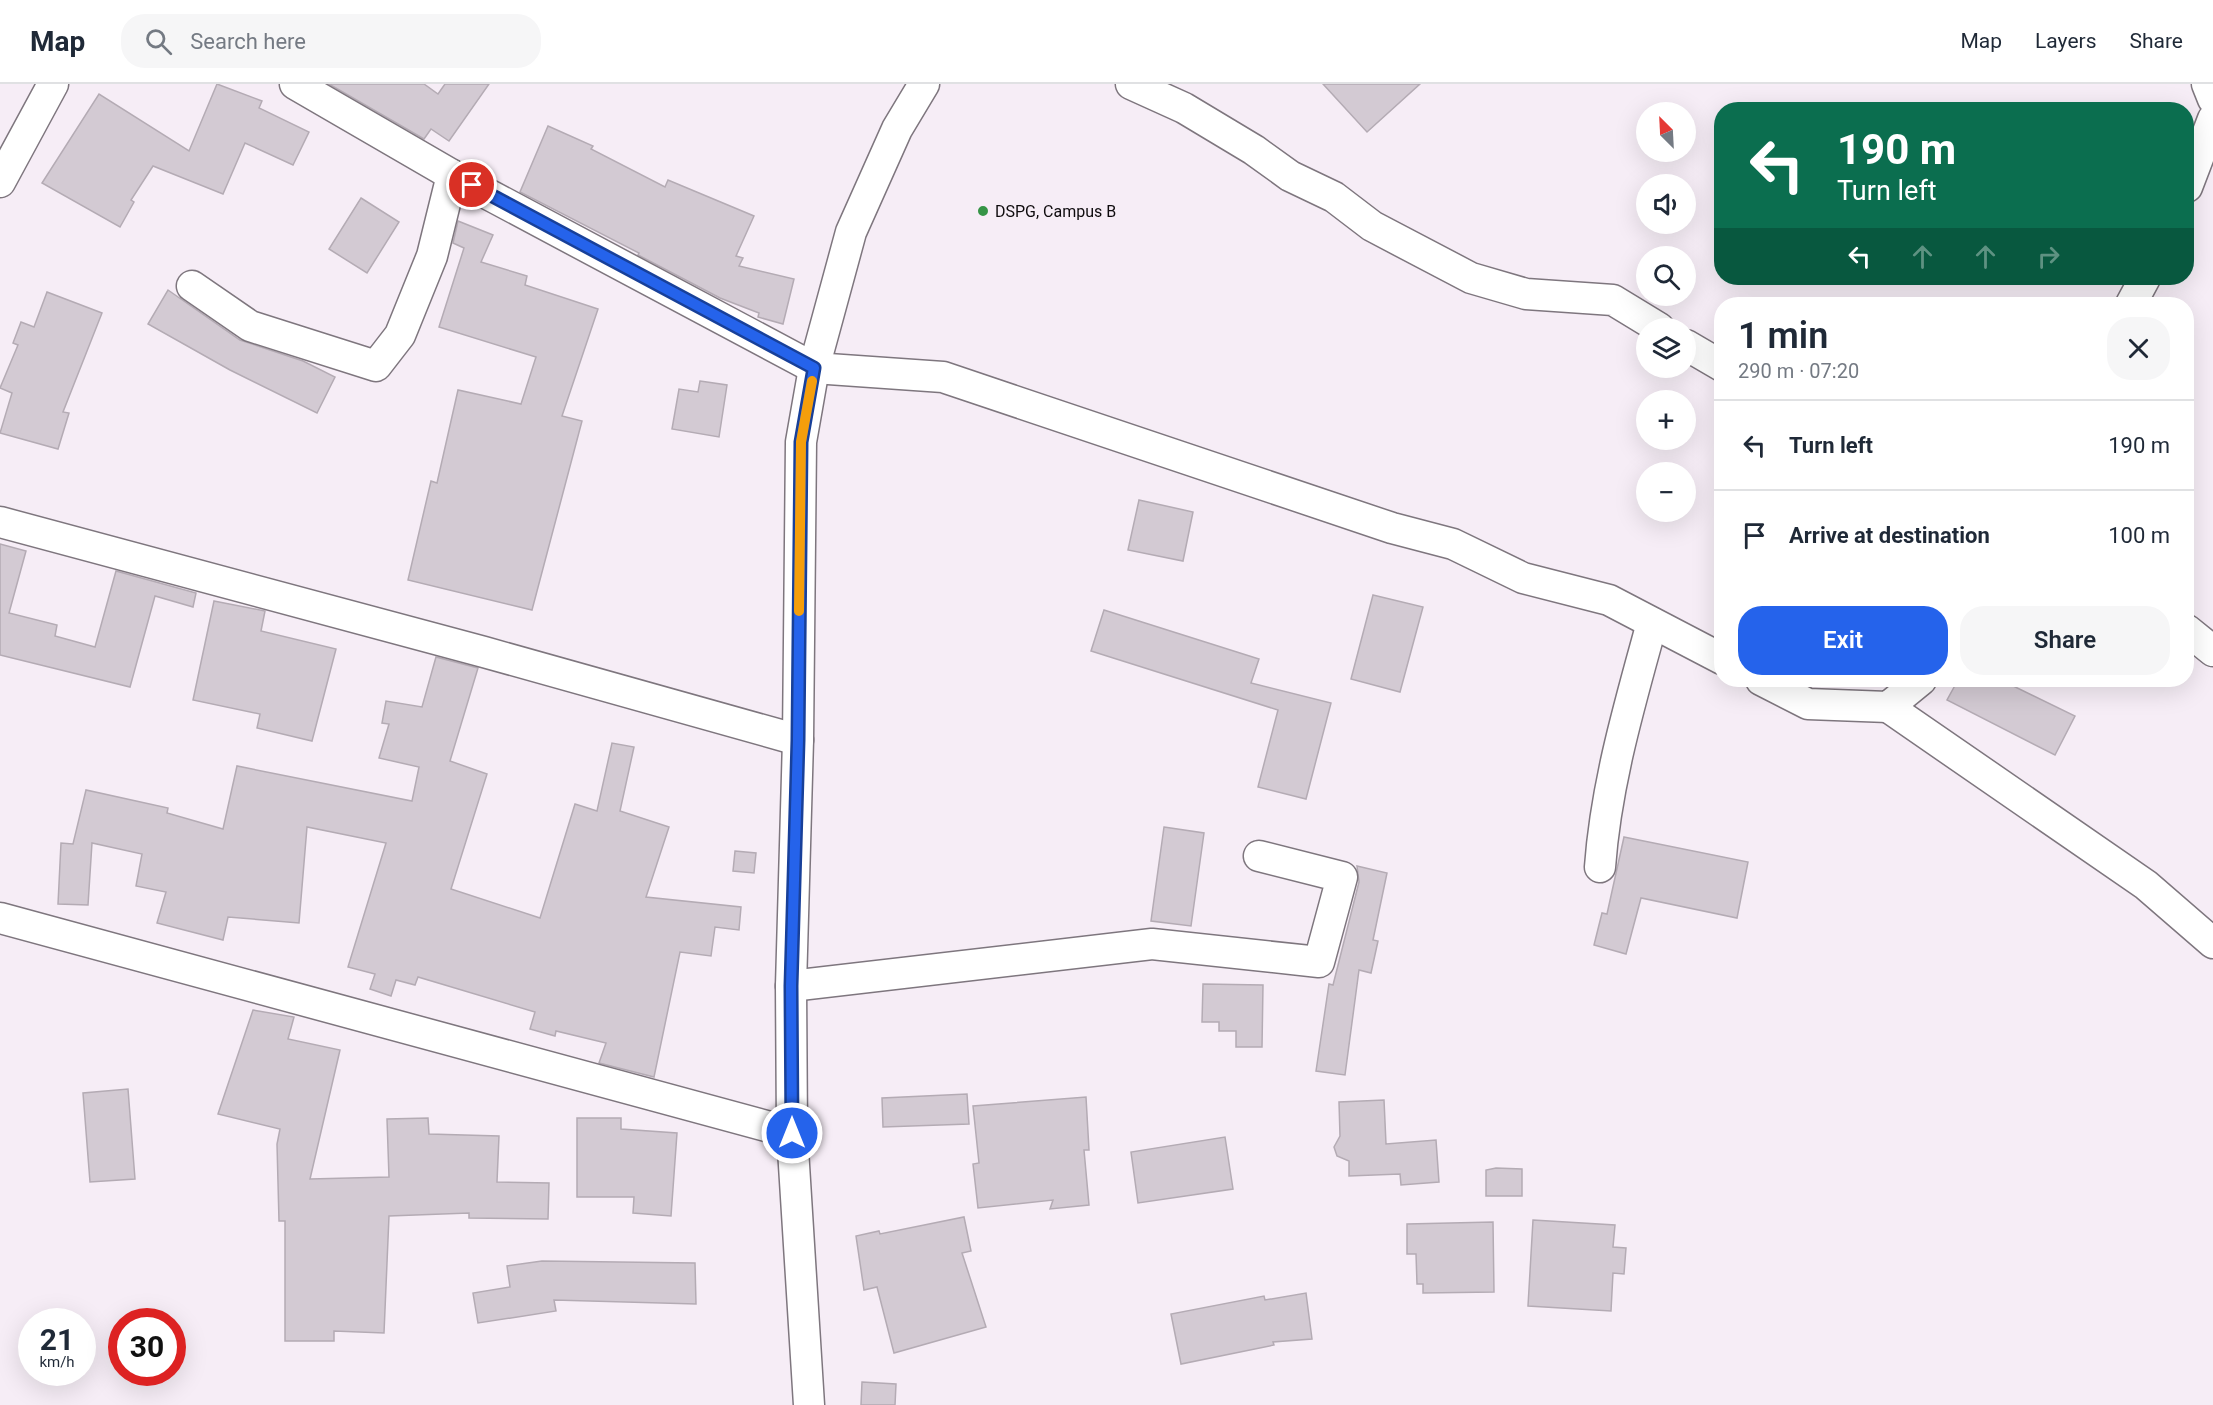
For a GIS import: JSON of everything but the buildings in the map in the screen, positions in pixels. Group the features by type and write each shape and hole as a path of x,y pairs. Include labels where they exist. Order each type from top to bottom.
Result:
{"street":[{"path":"0,182 53,84"},
{"path":"294,84 452,175 814,368 943,377 1392,528 1453,544 1523,578 1609,600 1714,655"},
{"path":"809,1405 801,1316 792,1133 791,986 798,740 801,442 814,368 851,232 897,129 924,84"},
{"path":"1131,84 1184,108 1254,150 1290,176 1334,197 1372,226 1471,278 1526,294 1613,300 1643,318"},
{"path":"2207,84 2213,99"},
{"path":"2194,169 2213,119"},
{"path":"192,286 250,327 376,366 399,335 432,256 452,175"},
{"path":"1696,351 1714,361"},
{"path":"0,522 484,652 798,740"},
{"path":"1600,867 1608,800 1627,713 1652,623"},
{"path":"2194,636 2213,651"},
{"path":"1775,687 1808,704 1888,707 2146,885 2213,943"},
{"path":"1888,707 1912,687"},
{"path":"791,986 1152,944 1319,962 1342,877 1259,856"},
{"path":"0,918 396,1023 792,1133"}],"slow traffic":[{"path":"799,611 801,442 812,381"}],"place":[{"name":"DSPG, Campus B","path":"983,211"}],"route":[{"path":"472,185 814,368 801,442 798,740 791,986 792,1133"}]}
